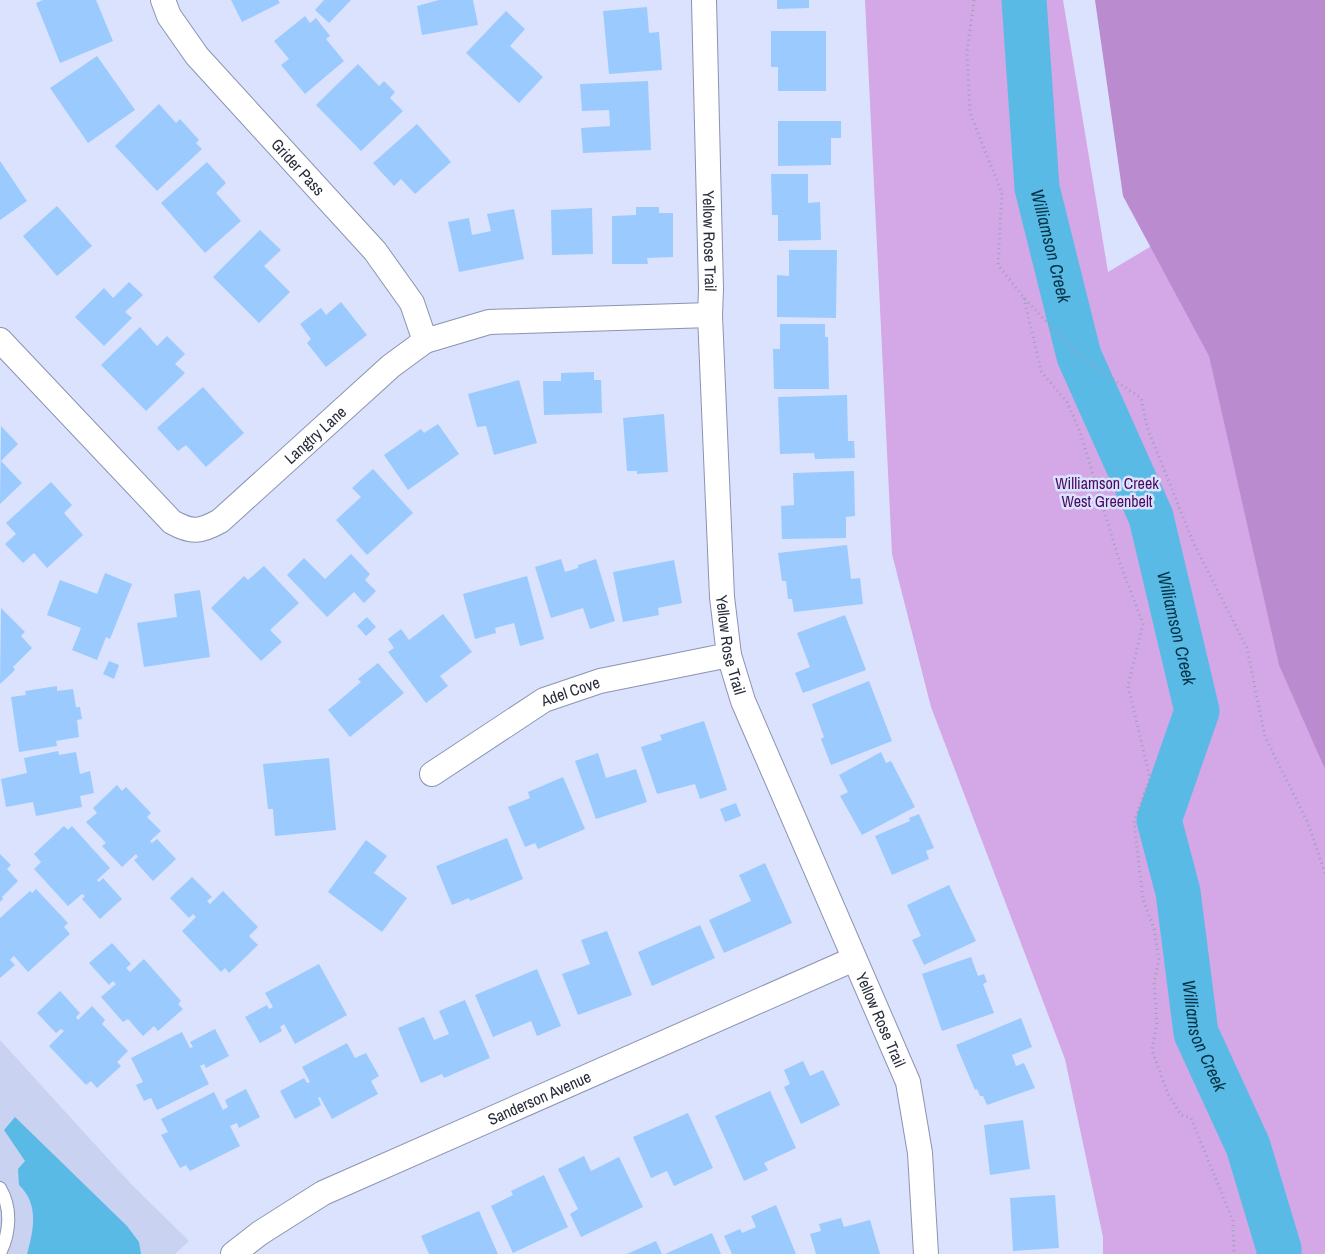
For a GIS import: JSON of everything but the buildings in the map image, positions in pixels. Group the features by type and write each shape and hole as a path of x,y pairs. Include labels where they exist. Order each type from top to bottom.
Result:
{"street":[{"name":"Grider Pass","path":"163,0 169,16 197,56 375,251 412,303 425,341"},
{"name":"Yellow Rose Trail","path":"704,0 710,315 722,597 729,654 743,700 908,1082 920,1153 926,1254"},
{"name":"Langtry Lane","path":"0,340 172,522 188,530 205,529 220,521 359,394 425,341 489,322 710,315"},
{"name":"Adel Cove","path":"432,774 544,700 600,681 729,654"},
{"name":"Sanderson Avenue","path":"233,1254 260,1233 323,1193 854,959"}],"lane":[{"path":"0,1188 9,1215 7,1240 0,1253"}],"path":[{"path":"974,0 968,52 970,113 1002,193 998,265 1024,298 1079,356 1141,398 1147,427 1193,542 1247,648 1265,737 1308,823 1325,873"},
{"path":"1024,298 1041,371 1067,402 1080,432 1121,566 1143,624 1128,686 1150,778 1134,820 1143,899 1154,930 1159,958 1154,983 1157,1024 1152,1050 1168,1094 1181,1115 1191,1118 1208,1154 1233,1220 1234,1254"}],"shaded area":[{"path":"1095,0 1325,0 1325,769 1279,665 1209,356 1123,196"},
{"path":"0,1040 131,1184 189,1241 175,1254 0,1254"}],"green space":[{"name":"Williamson Creek West Greenbelt","path":"865,0 1063,0 1108,272 1175,232 1325,214 1325,1254 1103,1254 1103,1237 1065,1059 931,707 892,554"}],"water":[{"path":"15,1117 127,1226 139,1242 141,1254 27,1254 32,1235 33,1217 30,1200 19,1185 18,1169 25,1161 4,1130"}],"waterway":[{"name":"Williamson Creek","path":"1024,0 1037,188 1079,356 1151,517 1197,711 1159,820 1178,892 1196,1033 1248,1146 1279,1254"}]}
